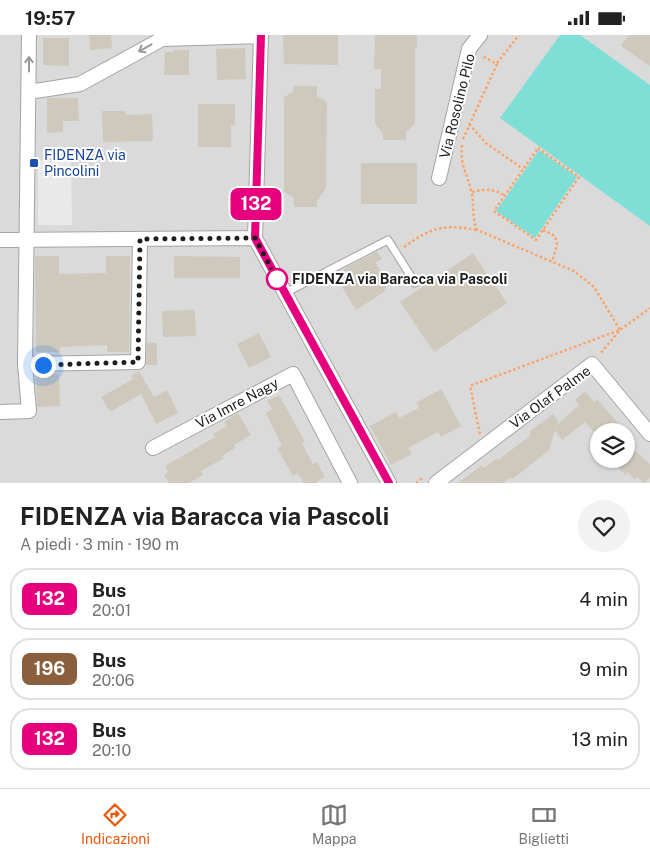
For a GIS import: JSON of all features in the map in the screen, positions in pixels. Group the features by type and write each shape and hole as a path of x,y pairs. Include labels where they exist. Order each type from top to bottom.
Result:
{"street":[{"path":"0,413 29,411 25,364 30,35"},
{"path":"29,92 80,84 162,39 261,35 255,238 389,483"},
{"name":"Via Rosolino Pilo","path":"438,178 469,49 480,35"},
{"path":"0,240 255,238"},
{"path":"25,364 138,362 140,239"},
{"name":"Via Olaf Palme","path":"433,478 592,364 650,433"},
{"name":"Via Imre Nagy","path":"153,448 293,374 350,483"}],"lane":[{"path":"285,293 388,240 415,283"}],"path":[{"path":"477,230 472,217 472,192 461,159 462,142 497,64 519,35"},
{"path":"469,49 497,64"},
{"path":"470,124 486,143 523,169"},
{"path":"538,148 579,177 536,240 494,211 523,169 538,148"},
{"path":"472,192 485,189 496,191 505,196"},
{"path":"395,252 426,231 456,227 477,230 574,271 594,287 620,330"},
{"path":"543,230 555,236 557,243 552,262"},
{"path":"473,440 480,435 470,386 620,330 650,309"},
{"path":"592,364 620,330"},
{"path":"416,483 433,478"}],"shaded area":[{"path":"0,35 650,35 650,483 0,483"},
{"path":"560,35 580,35 650,85 650,226 500,118"},
{"path":"539,150 577,177 535,238 496,211"},
{"path":"38,160 71,160 72,225 38,225"}],"building":[{"path":"89,35 111,35 112,48 90,50"},
{"path":"283,35 338,35 338,65 284,64"},
{"path":"375,35 417,35 417,48 415,48 415,124 406,132 406,140 383,140 383,134 375,124 375,89 381,89 381,69 374,69"},
{"path":"629,35 650,35 650,66 621,46"},
{"path":"43,38 69,38 69,66 43,65"},
{"path":"245,48 246,79 217,80 216,49"},
{"path":"174,50 189,50 189,75 164,75 165,52 174,52"},
{"path":"293,86 317,86 317,96 327,102 326,188 317,201 317,207 294,207 294,198 284,192 284,97 293,92"},
{"path":"47,98 78,98 79,121 63,121 63,132 47,133"},
{"path":"198,104 235,104 235,125 231,125 231,147 198,147"},
{"path":"102,111 126,111 126,115 152,114 153,141 103,142"},
{"path":"361,163 417,163 417,204 361,204"},
{"path":"377,252 382,259 375,262 390,285 386,287 384,292 356,310 342,287 351,282 343,269"},
{"path":"473,253 507,303 434,352 400,302"},
{"path":"35,256 59,256 59,274 106,273 106,256 130,256 129,352 107,352 107,345 60,347 60,352 36,352"},
{"path":"174,256 240,257 240,278 174,278"},
{"path":"195,310 196,336 163,337 162,311"},
{"path":"259,333 271,357 249,368 237,344"},
{"path":"147,342 157,343 157,365 146,365"},
{"path":"139,371 154,397 167,390 178,413 156,424 141,394 110,412 101,397 133,379 131,376"},
{"path":"36,374 59,374 60,406 37,407"},
{"path":"441,389 461,426 441,437 438,432 408,448 412,454 391,465 370,426 396,412 399,418 419,408 416,403"},
{"path":"585,391 594,402 597,399 618,423 590,423 590,428 585,422 562,440 555,430 549,450 514,478 510,478 502,483 458,483 482,465 484,468 497,458 498,460 530,436 530,431 553,414 558,421 557,425 579,405 575,400"},
{"path":"279,395 305,442 302,444 313,464 317,462 325,477 315,483 304,483 298,473 293,476 277,448 282,446 266,413 272,409 267,401"},
{"path":"238,413 251,435 234,445 235,448 222,456 224,458 201,471 203,475 189,483 169,483 164,475 168,472 165,466 215,437 213,434 227,426 224,422"},
{"path":"635,451 650,464 650,478 644,483 637,477 635,480 628,472 625,475 619,468 635,468"}],"bus line":[{"name":"132","path":"261,35 255,238 389,483"}],"place":[{"name":"FIDENZA via Pincolini","path":"34,163"},
{"name":"FIDENZA via Baracca via Pascoli","path":"277,279"}],"route":[{"path":"43,365 138,362 140,239 255,238 277,279"}]}
